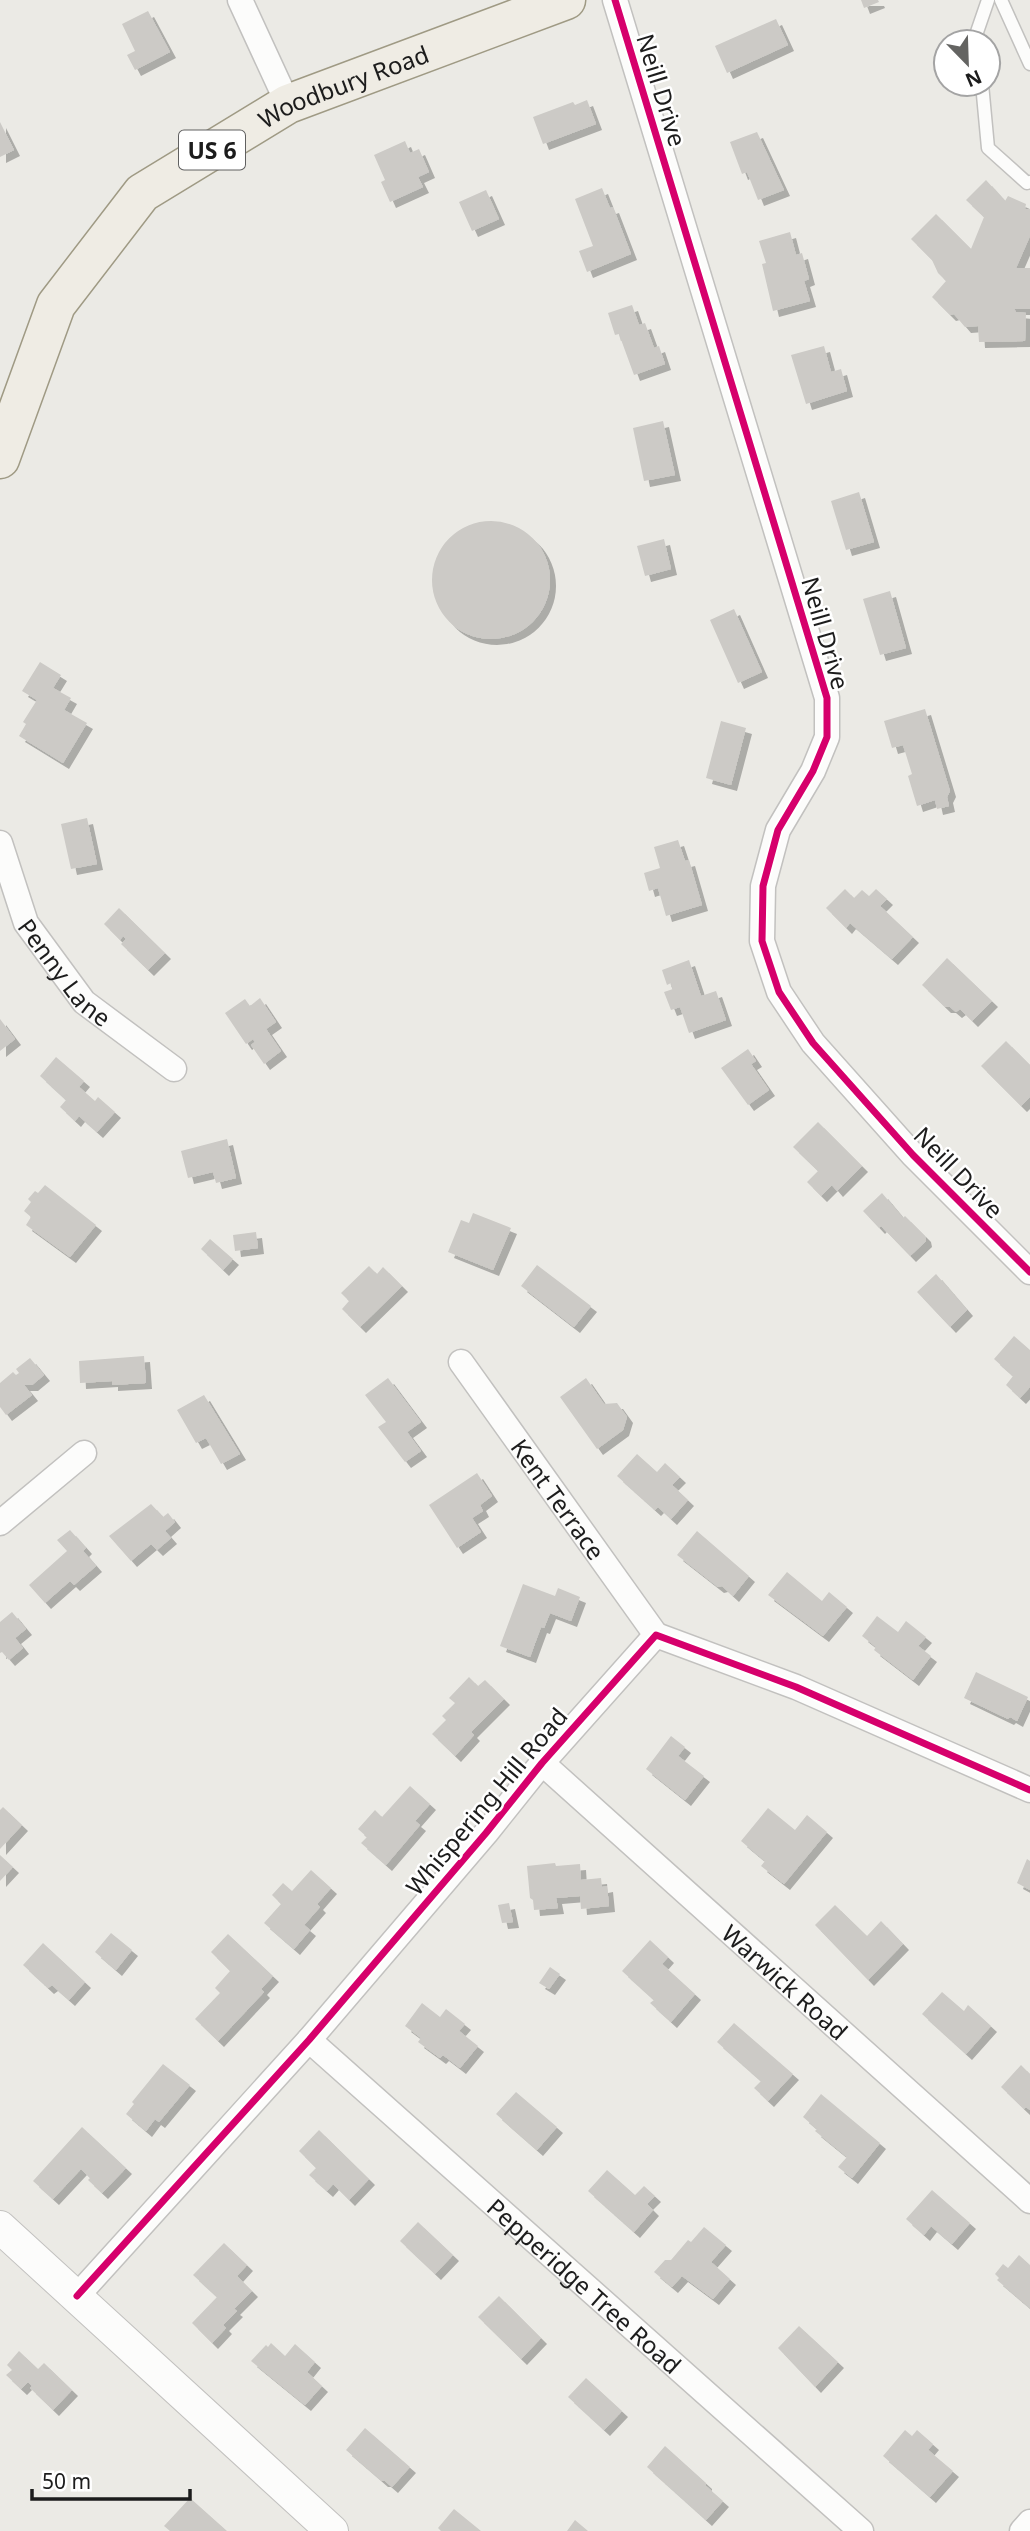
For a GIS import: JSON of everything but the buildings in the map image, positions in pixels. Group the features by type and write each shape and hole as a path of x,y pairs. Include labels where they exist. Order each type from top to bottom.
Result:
{"main road":[{"name":"Woodbury Road","path":"0,459 56,305 142,193 288,104 566,0"}],"street":[{"path":"240,0 288,104"},
{"name":"Neill Drive","path":"615,0 827,698 827,737 813,771 778,830 763,886 762,941 779,992 813,1043 913,1155 1030,1272"},
{"name":"Penny Lane","path":"0,843 26,923 84,1002 174,1069"},
{"name":"Kent Terrace","path":"461,1362 656,1634"},
{"path":"0,1523 84,1453"},
{"path":"656,1634 796,1687 1030,1790"},
{"name":"Whispering Hill Road","path":"77,2296 309,2040 486,1833 542,1763 656,1634"},
{"name":"Warwick Road","path":"542,1763 1030,2201"},
{"name":"Pepperidge Tree Road","path":"309,2040 861,2531"},
{"path":"0,2227 332,2531"},
{"path":"1022,2531 1030,2522"}],"lane":[{"path":"978,28 988,0"},
{"path":"1001,0 1030,64"},
{"path":"983,98 988,148 1027,183 1030,182"}],"cycle path":[{"path":"615,0 827,698 827,737 813,771 778,830 763,886 762,941 779,992 813,1043 913,1155 1030,1272"},
{"path":"77,2296 309,2040 486,1833 542,1763 656,1635 796,1687 1030,1790"}]}
